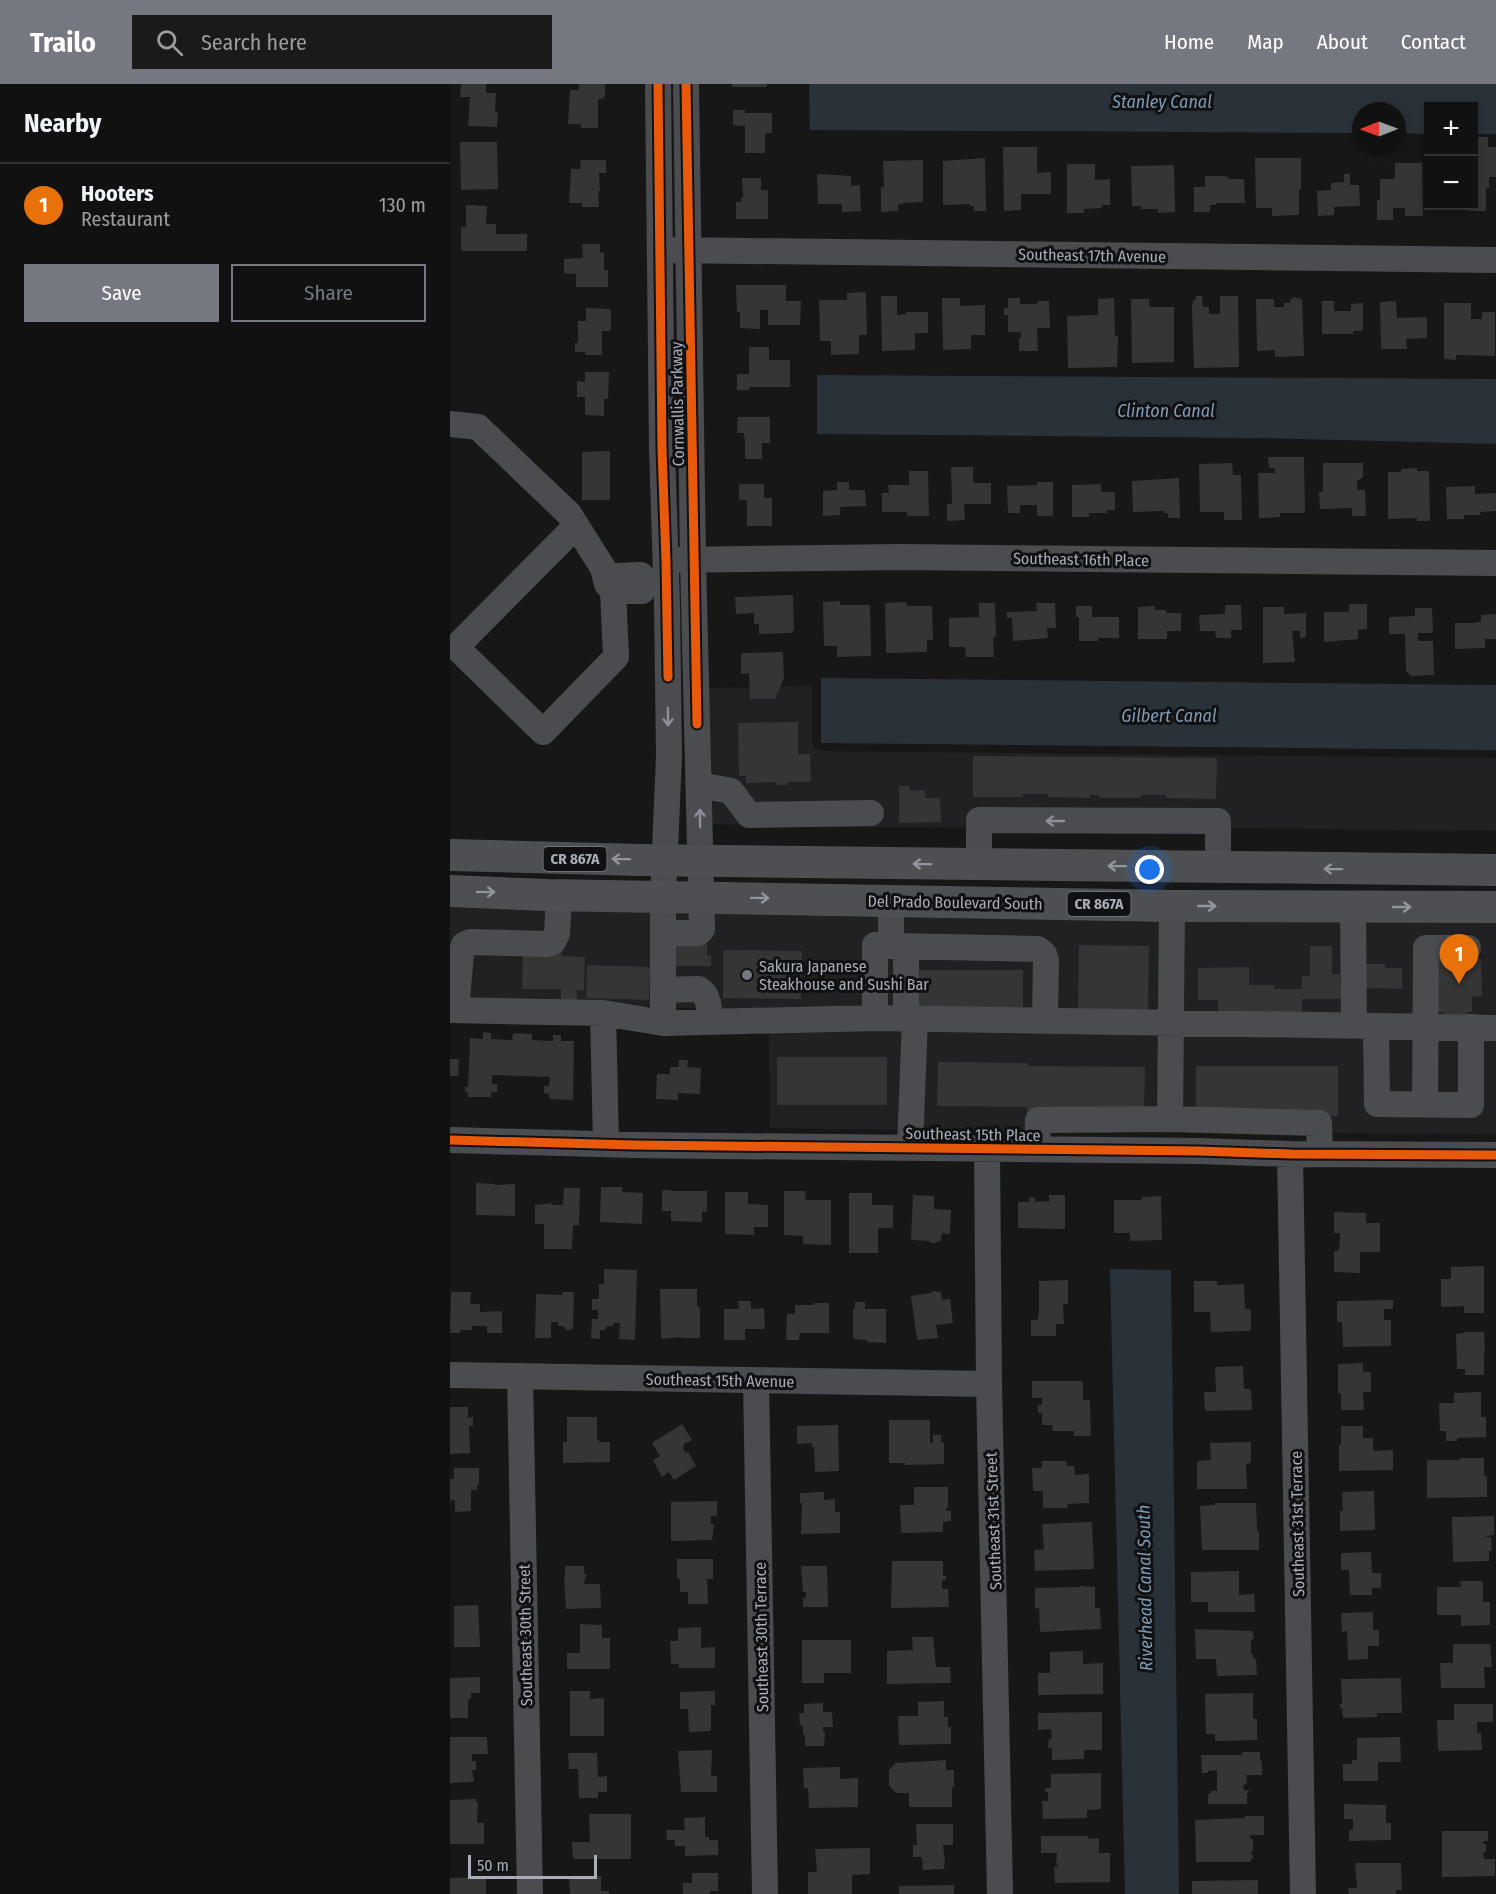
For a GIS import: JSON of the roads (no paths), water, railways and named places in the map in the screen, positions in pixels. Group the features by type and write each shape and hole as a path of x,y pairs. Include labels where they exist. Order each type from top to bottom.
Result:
{"main road":[{"name":"CR 867A","path":"450,855 979,865 1496,870"},
{"name":"Del Prado Boulevard South","path":"450,891 1172,906 1496,907"}],"street":[{"name":"Cornwallis Parkway","path":"658,84 662,449 660,575 669,756 663,897 663,1023"},
{"name":"Cornwallis Parkway","path":"663,933 701,932 686,84"},
{"name":"Southeast 17th Avenue","path":"660,250 1496,260"},
{"path":"450,424 478,427 569,514 603,568 610,587 616,657 543,732 456,646 576,526"},
{"name":"Southeast 16th Place","path":"610,587 615,576 660,575 693,559 901,557 1496,563"},
{"path":"700,785 731,791 749,815 871,813"},
{"path":"979,865 979,820 1218,821 1218,867"},
{"path":"558,895 558,934 553,942 548,944 470,942 464,945 453,1010 603,1013 663,1023 911,1018 1170,1023 1365,1026 1425,1026 1484,1028 1472,1105 1377,1104 1365,1026 1353,906"},
{"path":"891,900 911,1018 910,1148"},
{"path":"1170,1119 1172,906"},
{"path":"875,1018 875,945 1038,949 1044,954 1046,960 1045,1020"},
{"path":"1425,1104 1426,948 1468,948"},
{"path":"663,990 699,989 703,991 707,997 710,1022"},
{"path":"603,1013 606,1144"},
{"path":"1036,1149 1038,1120 1170,1119 1319,1123 1320,1153"},
{"name":"Southeast 15th Place","path":"450,1140 1290,1154 1496,1155"},
{"name":"Southeast 31st Street","path":"987,1149 989,1384 1000,1894"},
{"name":"Southeast 31st Terrace","path":"1290,1154 1303,1894"},
{"name":"Southeast 15th Avenue","path":"450,1375 989,1384"},
{"name":"Southeast 30th Street","path":"520,1376 530,1894"},
{"name":"Southeast 30th Terrace","path":"756,1381 765,1894"}],"water":[{"name":"Stanley Canal","path":"809,84 1496,84 1496,134 1478,134 1478,102 1424,102 1424,134 1406,133 1406,102 1352,102 1352,133 810,130"},
{"name":"Clinton Canal","path":"817,375 1496,379 1496,444 1258,438 817,434"},
{"name":"Gilbert Canal","path":"821,678 1496,685 1496,750 821,743"},
{"name":"Riverhead Canal South","path":"1110,1269 1171,1270 1179,1894 1125,1894"}],"place":[{"name":"Sakura Japanese Steakhouse and Sushi Bar","path":"747,975"},
{"name":"Hooters","path":"1459,984"}]}
